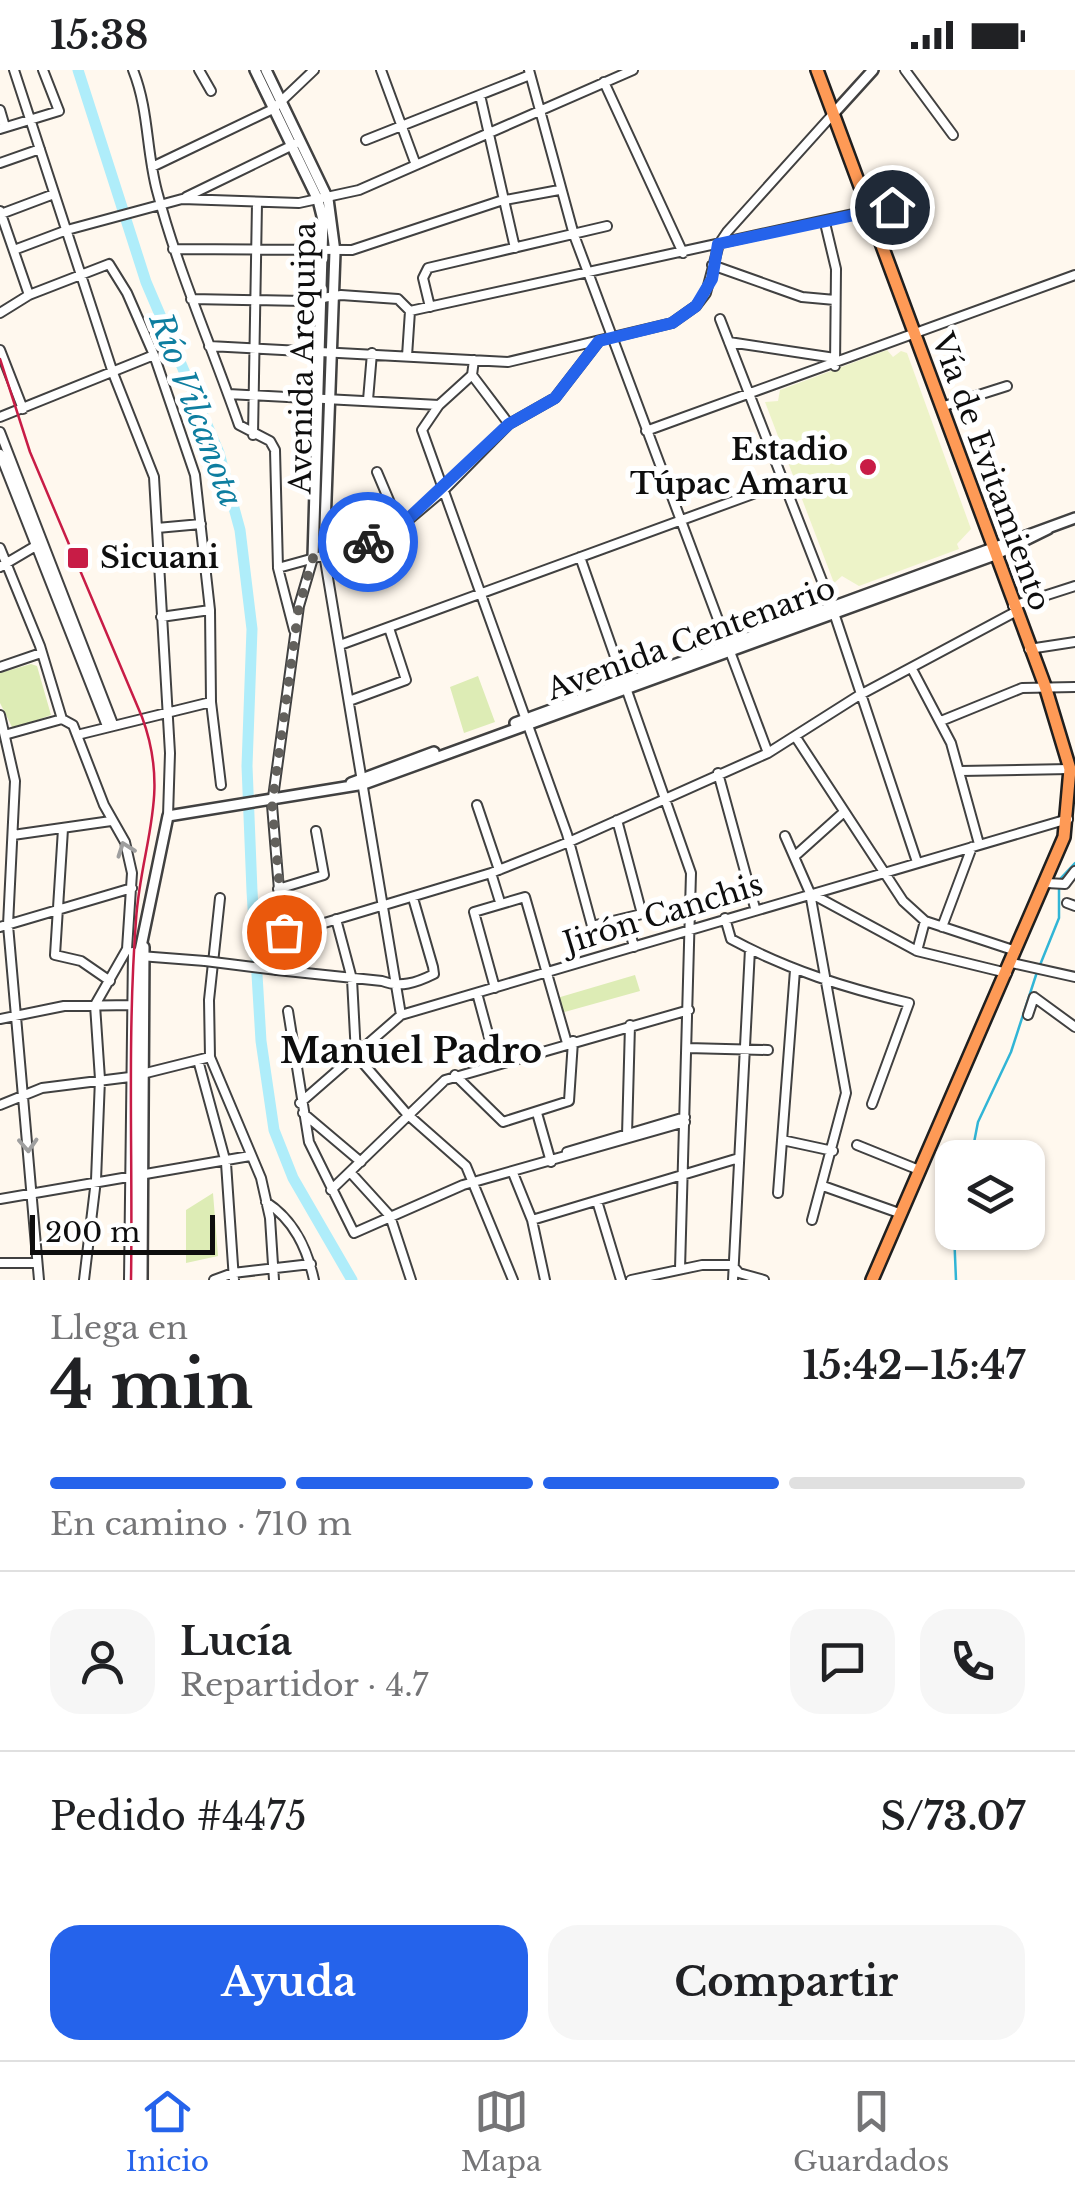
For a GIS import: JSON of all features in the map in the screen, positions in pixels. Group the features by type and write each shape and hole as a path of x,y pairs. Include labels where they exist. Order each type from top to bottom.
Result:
{"highway":[{"name":"Vía de Evitamiento","path":"816,70 1071,763 1068,819 1055,884 1011,962 872,1280"}],"street":[{"path":"14,70 114,373 150,458 157,528 168,816 138,952 110,981 95,1005 100,1080 96,1180 84,1280"},
{"path":"0,110 3,128 59,110 43,70"},
{"path":"132,70 149,118 157,206 209,346 240,426 270,441 275,450 278,568 295,634"},
{"path":"200,70 211,91"},
{"name":"Avenida Arequipa","path":"255,70 278,105"},
{"name":"Avenida Arequipa","path":"266,70 278,105 323,200 330,252 324,554 401,1015"},
{"path":"380,70 416,165"},
{"path":"182,199 257,203 323,200 416,165 632,70"},
{"path":"209,346 508,362 672,323 696,306 712,279 718,244 873,70"},
{"path":"906,70 953,135"},
{"path":"152,167 278,105 319,73"},
{"path":"366,140 530,73 574,235 768,752"},
{"path":"604,82 682,252"},
{"path":"480,95 514,248"},
{"path":"14,250 68,230 182,199 296,144"},
{"path":"0,163 40,149"},
{"path":"173,249 330,252 363,247 504,200 559,190"},
{"path":"28,296 1,212 54,194"},
{"path":"410,312 869,214 926,198"},
{"path":"253,435 257,203"},
{"path":"826,223 836,269 835,362"},
{"path":"430,307 424,271 606,226"},
{"path":"0,313 28,296 109,264 127,293 154,355 196,475 210,610 212,702 221,785"},
{"path":"712,265 802,298 835,300"},
{"path":"646,432 1075,275"},
{"path":"191,298 398,299 410,312 408,356"},
{"path":"720,319 832,609 858,696 917,862"},
{"path":"278,568 386,538 444,490 509,424 555,398 599,341"},
{"path":"729,342 835,362"},
{"path":"0,350 22,409"},
{"path":"368,400 372,354"},
{"path":"0,417 154,355"},
{"path":"474,360 472,375 439,405 422,430 568,842 592,926 642,914 616,820"},
{"path":"472,375 509,424"},
{"path":"941,408 1007,386"},
{"path":"228,394 439,405"},
{"name":"Avenida Arequipa","path":"313,558 325,398"},
{"path":"0,432 110,725"},
{"path":"1,461 40,544"},
{"path":"377,472 400,524"},
{"path":"340,645 783,484"},
{"path":"168,816 363,780 1075,518"},
{"path":"157,528 201,524"},
{"path":"4,565 40,544"},
{"path":"0,548 62,719"},
{"path":"313,558 295,634 274,796 284,932 413,898 495,872 568,842 768,752 858,696 1014,609 1075,586"},
{"path":"580,558 690,873 692,929 680,1269"},
{"path":"161,617 210,610"},
{"path":"349,700 406,680 390,628"},
{"path":"1029,649 1075,642"},
{"path":"0,667 41,653"},
{"path":"912,669 941,721 961,771 976,846 942,926"},
{"path":"941,721 1022,688 1075,688"},
{"path":"77,736 166,710 212,702"},
{"path":"0,715 8,734 15,782 4,926 25,1095 39,1280"},
{"path":"8,734 62,719 74,725 111,821 126,842 138,952 136,1280"},
{"path":"795,736 903,901 925,921 1011,962"},
{"path":"961,771 1071,763"},
{"path":"718,773 756,908"},
{"path":"477,805 500,902"},
{"path":"796,856 844,812"},
{"name":"Jirón Canchis","path":"301,1108 401,1015 1068,819"},
{"path":"12,835 111,821"},
{"path":"62,829 55,955 81,961 110,981"},
{"path":"278,889 324,876 316,831"},
{"path":"785,836 810,893 846,1093 812,1220"},
{"path":"1055,884 1075,871"},
{"path":"4,926 132,888"},
{"path":"810,893 918,951 1011,962 1075,977"},
{"path":"220,898 209,1000 210,1057 266,1202 274,1280"},
{"path":"138,952 397,986 434,974 413,898"},
{"path":"455,1075 503,1122 569,1102 570,1042 526,898 474,912 495,988"},
{"path":"725,918 731,939 750,949 826,983 908,1004 872,1104"},
{"path":"336,919 352,979 356,1055 408,1114 466,1166 513,1280"},
{"path":"626,920 634,947"},
{"path":"918,951 925,921"},
{"path":"733,1280 750,949"},
{"path":"778,1193 795,970"},
{"path":"476,994 496,1063"},
{"path":"1028,1015 1034,997 1075,1027"},
{"path":"0,1018 95,1005 139,1006"},
{"path":"331,1190 408,1114 455,1075 689,1010"},
{"path":"288,1011 309,1142 354,1234 474,1180 685,1119"},
{"path":"627,1137 630,1024"},
{"path":"687,1048 768,1050"},
{"path":"0,1105 42,1088 138,1075 210,1057"},
{"path":"198,1060 226,1163 234,1276"},
{"path":"301,1108 360,1162"},
{"path":"537,1113 550,1160"},
{"path":"309,1142 321,1128"},
{"path":"782,1140 833,1151"},
{"path":"857,1145 919,1170"},
{"path":"0,1199 250,1156"},
{"path":"532,1220 740,1158"},
{"path":"513,1170 532,1220 545,1280"},
{"path":"350,1172 390,1216 411,1280"},
{"path":"823,1186 899,1213"},
{"path":"597,1201 621,1280"},
{"path":"266,1202 290,1222 314,1280"},
{"path":"0,1263 37,1262"},
{"path":"214,1280 310,1264"},
{"path":"631,1280 680,1269 732,1265"},
{"path":"732,1265 739,1273 764,1280"}],"green space":[{"name":"Estadio Túpac Amaru","path":"887,350 893,357 901,351 907,353 971,529 957,544 959,549 859,586 842,576 834,583 765,402 778,401 780,390"},
{"path":"31,664 37,666 51,715 13,729 0,703 0,673"},
{"path":"478,676 495,722 464,733 450,687"},
{"path":"635,975 640,991 561,1013 557,998"},
{"path":"213,1193 218,1256 186,1263 186,1210"}],"waterway":[{"name":"Río Vilcanota","path":"78,70 146,282 219,453 240,530 252,629 247,766 252,891 261,1041 274,1130 293,1178 352,1280"},
{"path":"1060,879 1075,863"},
{"path":"1040,965 1059,918 1059,887"},
{"path":"974,1140 978,1122 1011,1052 1037,972"},
{"path":"955,1250 956,1280"}],"railway":[{"path":"0,359 30,452 142,717 154,771 152,819 139,893 133,965 131,1280"}],"way so far":[{"path":"284,932 272,805 299,606 313,558 368,542"}],"place":[{"name":"Estadio Túpac Amaru","path":"868,467"},
{"name":"Sicuani","path":"78,558"}],"district":[{"name":"Manuel Padro","path":"411,1051"}],"route":[{"path":"368,542 386,538 444,490 509,424 555,398 599,341 672,323 696,306 712,279 718,244 892,207"}]}
